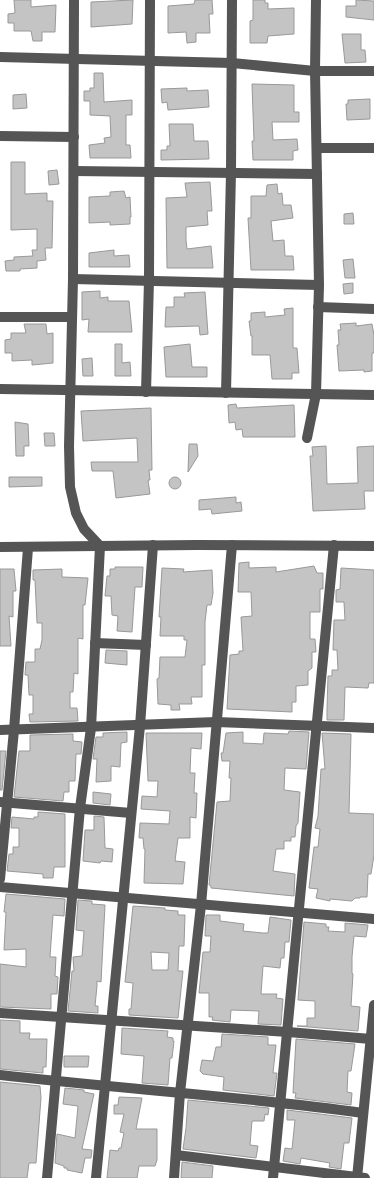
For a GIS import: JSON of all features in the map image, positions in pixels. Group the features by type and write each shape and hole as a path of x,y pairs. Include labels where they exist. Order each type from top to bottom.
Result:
{"street":[{"path":"47,1178 60,1016 80,808 91,728 100,546 84,529 76,513 70,487 70,392 74,171 74,0"},
{"path":"146,392 149,280 150,0"},
{"path":"226,393 231,172 232,0"},
{"path":"307,438 316,394 319,285 315,71 316,0"},
{"path":"0,57 232,63 315,71 374,71"},
{"path":"0,136 74,137"},
{"path":"317,148 374,148"},
{"path":"74,171 317,174"},
{"path":"73,279 319,285"},
{"path":"318,307 374,308"},
{"path":"0,317 72,317"},
{"path":"0,389 70,392 374,395"},
{"path":"96,1178 110,1021 124,898 140,726 153,545"},
{"path":"0,548 153,545 374,546"},
{"path":"174,1178 180,1093 201,906 232,545"},
{"path":"274,1173 282,1102 298,913 318,727 334,545"},
{"path":"0,880 4,802 14,730 28,548"},
{"path":"95,644 146,644"},
{"path":"0,730 91,728 216,722 374,728"},
{"path":"4,802 131,813"},
{"path":"0,887 201,906 374,919"},
{"path":"176,1155 274,1173 360,1178 363,1113 374,1005"},
{"path":"0,1013 60,1016 187,1027 288,1032 371,1039"},
{"path":"0,1075 105,1087 282,1102 363,1113"}],"building":[{"path":"14,0 31,0 31,7 56,5 55,32 42,32 42,41 33,41 31,31 14,31 14,23 8,23 8,14 15,13"},
{"path":"133,0 132,24 91,27 91,2"},
{"path":"195,0 212,0 213,14 209,14 210,33 196,33 196,42 187,43 186,32 168,33 168,6 194,4"},
{"path":"253,0 265,0 265,3 268,3 268,9 294,8 294,34 268,36 267,43 250,43 250,21 253,20"},
{"path":"356,0 374,1 374,20 346,17 346,6 356,6"},
{"path":"342,34 361,34 361,50 365,50 366,62 345,63"},
{"path":"94,73 103,73 104,102 132,100 132,115 126,115 126,145 130,145 131,158 90,158 89,145 105,143 104,138 111,137 110,116 90,115 90,101 84,101 84,91 90,91 90,88 94,88"},
{"path":"252,84 294,85 294,112 299,112 299,122 272,122 273,140 297,139 298,150 293,151 293,160 253,160 252,141 254,141"},
{"path":"187,88 187,91 208,90 209,107 168,110 167,102 162,103 161,89"},
{"path":"26,94 27,108 13,109 13,95"},
{"path":"370,99 370,119 347,120 346,104 348,104 348,100"},
{"path":"169,124 193,124 194,141 208,141 209,159 161,160 161,150 167,150 167,146 170,146"},
{"path":"11,162 25,162 25,194 47,193 47,201 53,201 52,248 45,248 46,260 37,261 37,268 20,269 20,271 6,271 5,261 14,260 14,257 33,256 32,250 37,250 37,229 11,230"},
{"path":"57,170 59,184 49,185 48,171"},
{"path":"210,182 212,211 207,211 208,225 186,227 186,240 187,249 211,246 213,268 167,268 166,198 187,197 185,183"},
{"path":"277,184 278,194 282,193 283,205 291,205 293,218 271,221 273,241 284,240 285,256 293,256 294,270 251,270 248,218 251,218 251,196 266,196 267,185"},
{"path":"124,191 126,198 130,197 130,224 110,225 110,222 89,223 89,197 110,196 110,192"},
{"path":"353,213 354,224 344,224 344,214"},
{"path":"114,250 114,256 129,255 130,267 89,267 89,253"},
{"path":"353,259 355,278 345,278 343,260"},
{"path":"353,283 353,293 344,294 343,284"},
{"path":"100,291 100,298 108,297 108,301 129,301 132,332 88,332 89,319 82,320 82,292"},
{"path":"205,292 208,334 200,335 199,326 165,327 166,307 174,307 174,297 185,297 184,293"},
{"path":"293,308 293,348 297,348 299,373 292,373 292,379 272,379 270,355 252,355 252,336 249,321 251,321 251,313 265,312 265,317 285,315 284,309"},
{"path":"356,323 356,326 372,324 374,335 374,353 372,353 372,371 339,371 337,345 339,345 338,330 341,330 340,324"},
{"path":"24,324 46,324 47,334 53,333 53,363 32,365 32,360 12,361 12,353 5,353 5,340 11,339 11,333 26,333"},
{"path":"115,344 122,344 122,363 130,362 131,376 115,376"},
{"path":"190,344 192,367 207,367 207,377 166,377 164,347"},
{"path":"92,358 93,376 83,376 82,359"},
{"path":"236,404 237,408 294,405 295,437 243,437 242,429 236,430 235,422 229,423 228,405"},
{"path":"151,408 152,470 149,470 150,480 148,480 150,494 116,498 113,471 92,471 91,462 138,462 137,438 83,441 81,411"},
{"path":"15,422 28,424 29,446 24,446 24,456 16,456"},
{"path":"44,433 54,433 55,446 45,446"},
{"path":"189,444 197,444 198,456 188,472"},
{"path":"326,446 327,484 358,483 357,447 374,446 374,491 364,491 365,509 313,511 310,456 313,456 312,447"},
{"path":"9,477 42,477 42,486 9,487"},
{"path":"173,477 177,477 181,483 177,489 173,489 169,485 169,481"},
{"path":"236,497 236,503 241,502 242,511 212,514 211,509 199,510 199,500"},
{"path":"249,562 249,568 276,567 276,572 314,566 317,573 323,573 323,589 320,589 320,612 310,612 310,639 315,639 316,652 312,652 312,668 308,671 308,685 296,686 296,702 292,702 292,712 227,709 230,655 239,654 239,651 243,651 241,617 252,616 251,592 238,592 239,563"},
{"path":"115,567 143,567 142,587 135,587 132,632 117,631 118,616 112,615 111,596 105,596 107,576 110,576 110,569 115,569"},
{"path":"162,568 184,569 183,572 212,570 213,593 211,605 207,605 205,622 205,665 202,665 202,697 191,697 192,704 179,704 180,710 171,710 171,705 158,704 157,679 159,678 160,657 185,657 187,640 184,640 184,636 160,636 161,617 159,617"},
{"path":"341,568 374,570 374,683 369,683 368,688 345,687 344,720 327,720 328,676 332,676 332,670 338,670 337,650 333,650 334,620 345,620 344,602 336,602 336,590 340,589"},
{"path":"0,569 14,569 16,591 13,591 13,617 9,616 11,646 0,646"},
{"path":"62,569 62,577 88,578 85,605 83,605 83,639 78,638 78,674 74,673 73,692 70,692 70,708 77,708 78,721 30,722 29,714 33,714 33,695 29,695 28,675 25,675 26,662 35,662 35,649 40,649 42,640 42,623 37,623 35,580 33,580 33,570"},
{"path":"106,650 127,651 127,665 105,663"},
{"path":"289,731 309,732 306,769 285,768 284,790 300,792 298,823 296,826 295,837 291,837 291,841 284,841 284,849 276,849 273,871 295,874 294,896 211,888 209,885 217,802 230,801 230,761 222,761 221,753 223,753 226,733 243,732 243,743 263,744 264,733 288,734"},
{"path":"127,732 127,742 121,743 120,767 111,766 111,781 96,782 97,759 93,759 96,737 103,737 103,733"},
{"path":"146,733 202,733 201,749 191,748 190,773 195,773 194,793 197,793 196,818 190,817 190,838 178,838 175,861 185,862 183,884 144,883 145,849 143,838 139,838 140,823 169,824 170,811 141,809 142,796 157,797 158,781 148,781"},
{"path":"322,733 351,734 349,813 374,814 374,855 371,874 368,874 367,897 355,898 352,901 330,899 330,901 316,898 318,889 309,888 314,847 318,847 320,829 315,828 318,816 321,769 325,769"},
{"path":"73,734 73,741 82,742 81,754 76,754 75,781 69,781 69,792 64,792 63,801 14,797 19,751 30,751 30,735"},
{"path":"0,751 6,751 2,790 0,790"},
{"path":"93,792 111,794 110,805 93,803"},
{"path":"38,812 65,814 65,867 54,867 53,878 43,878 43,874 7,871 9,854 13,854 13,847 19,847 19,828 11,828 12,817 34,819 34,817 38,817"},
{"path":"94,816 104,817 105,848 113,849 112,862 101,861 100,863 83,861 85,830 94,830"},
{"path":"6,894 65,899 64,916 53,915 50,957 56,957 55,976 58,977 57,994 51,994 51,1009 0,1007 0,964 26,967 26,949 4,950 6,912 4,912"},
{"path":"78,900 92,901 92,904 105,905 101,982 97,981 95,1006 98,1006 98,1013 68,1011 72,971 74,971 73,957 82,956 84,931 76,930"},
{"path":"133,906 165,908 165,910 178,911 178,915 185,915 184,946 179,946 178,971 183,971 178,1018 129,1015 129,1009 131,1009 133,983 125,982","holes":["151,952 169,953 168,970 152,970"]},
{"path":"206,915 220,915 220,921 244,924 243,931 263,933 268,933 270,917 291,920 289,942 285,942 284,958 281,958 280,968 263,966 261,994 277,994 276,998 283,999 281,1025 258,1024 259,1011 231,1010 230,1022 212,1020 213,1017 209,1017 209,993 199,993 203,952 210,952 211,936 205,936"},
{"path":"304,922 326,924 326,927 329,927 328,931 345,932 345,923 368,925 366,937 354,936 352,957 353,974 351,1006 360,1007 358,1031 297,1026 307,1026 307,1018 315,1018 315,1001 298,1000"},
{"path":"0,1020 20,1021 20,1033 30,1033 29,1039 47,1039 46,1067 43,1067 43,1073 0,1069"},
{"path":"122,1028 168,1031 167,1037 173,1038 174,1041 172,1058 170,1058 168,1085 142,1083 144,1056 121,1054"},
{"path":"222,1034 268,1037 268,1045 276,1045 273,1073 277,1073 274,1096 223,1090 224,1077 203,1074 200,1071 202,1060 213,1061 216,1047 221,1047"},
{"path":"296,1039 355,1044 351,1071 348,1071 347,1092 352,1093 351,1105 295,1098 296,1093 293,1093"},
{"path":"64,1056 89,1056 88,1067 64,1067"},
{"path":"0,1082 40,1086 41,1098 36,1163 29,1163 27,1178 0,1178"},
{"path":"65,1088 84,1090 84,1092 94,1094 82,1149 92,1150 91,1158 85,1158 82,1173 67,1170 64,1166 55,1163 57,1134 75,1138 78,1106 63,1104"},
{"path":"119,1097 142,1098 136,1129 157,1129 157,1160 155,1166 139,1166 137,1178 107,1178 110,1150 118,1151 119,1148 121,1148 124,1133 120,1132 124,1114 114,1114 114,1105 118,1105"},
{"path":"188,1100 269,1108 268,1115 265,1114 264,1121 252,1121 250,1145 258,1146 256,1158 183,1149"},
{"path":"287,1110 352,1118 349,1143 344,1143 341,1169 329,1167 330,1163 301,1158 300,1164 283,1161 285,1148 292,1149 295,1120 287,1120"},
{"path":"182,1162 213,1166 212,1178 181,1178"}]}
